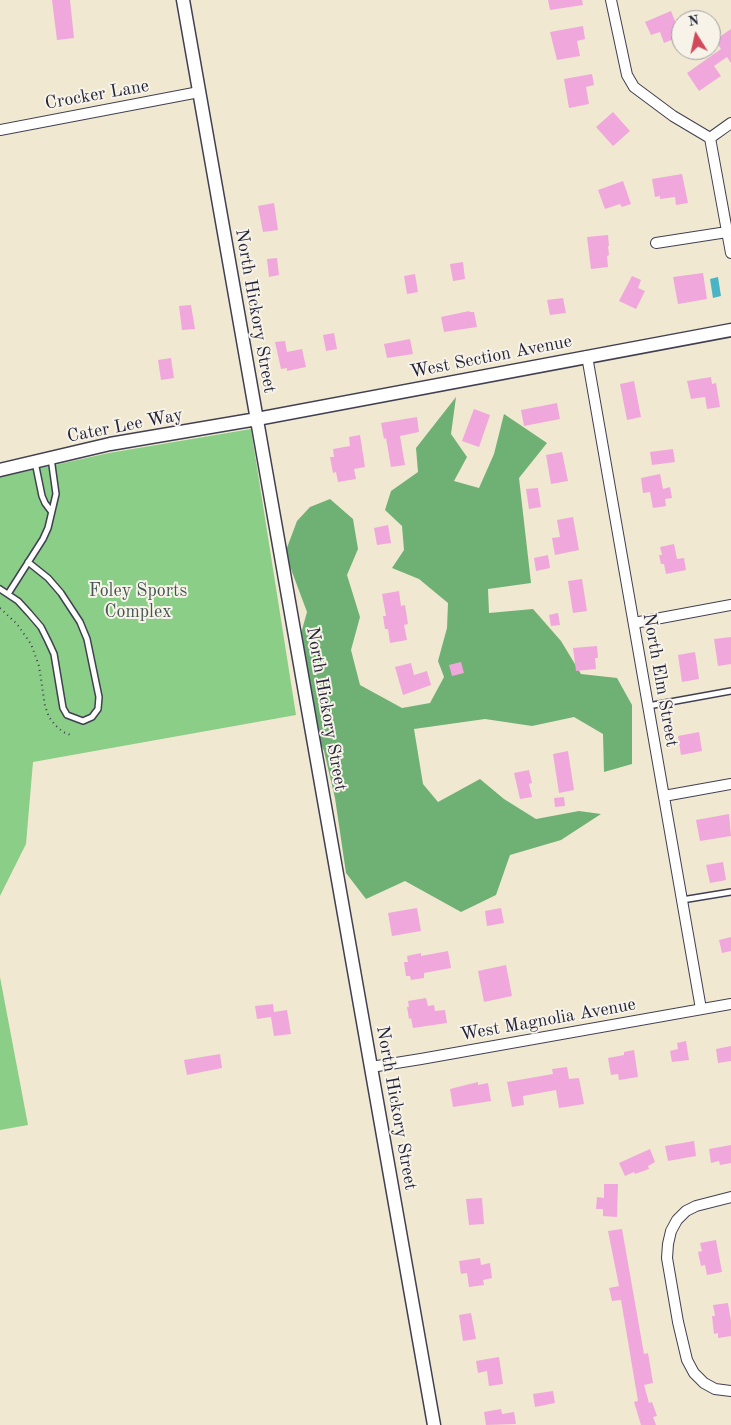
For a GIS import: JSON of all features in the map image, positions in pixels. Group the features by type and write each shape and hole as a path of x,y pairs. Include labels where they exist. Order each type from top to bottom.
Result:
{"street":[{"name":"North Hickory Street","path":"183,0 434,1425"},
{"path":"611,0 627,75 634,87 674,116 710,138 731,253"},
{"name":"Crocker Lane","path":"0,130 199,92"},
{"path":"710,138 731,123"},
{"path":"656,243 727,232"},
{"name":"West Section Avenue","path":"257,419 731,330"},
{"name":"North Elm Street","path":"587,356 701,1009"},
{"name":"Cater Lee Way","path":"0,470 110,444 257,419"},
{"path":"634,623 731,605"},
{"path":"664,796 731,784"},
{"name":"West Magnolia Avenue","path":"371,1066 421,1059 731,1004"},
{"path":"731,1197 696,1206 686,1211 677,1220 671,1231 667,1258 678,1322 687,1360 694,1373 704,1383 716,1389 731,1391"}],"lane":[{"path":"8,594 44,539 56,494 51,458"},
{"path":"35,462 42,496 45,504 52,511"},
{"path":"0,589 29,613 48,641 54,654 63,708 67,715 74,719 83,720 92,717 98,709 99,697 87,639 80,622 61,593 48,578 28,562"},
{"path":"648,706 731,691"},
{"path":"682,900 731,892"}],"path":[{"path":"0,608 18,624 31,644 39,666 45,706 49,717 63,732 73,736"}],"green space":[{"path":"456,397 451,434 467,457 454,481 479,488 494,454 504,414 547,443 519,478 531,583 488,589 489,613 533,609 561,641 581,674 617,678 632,705 632,764 604,772 603,734 574,717 532,726 485,719 414,729 423,784 438,802 480,779 504,799 536,819 579,811 601,814 561,840 510,855 496,895 461,912 405,881 366,899 346,873 335,798 324,751 300,697 300,637 307,612 285,553 297,521 310,507 330,499 353,519 358,549 347,575 360,617 351,650 360,685 402,708 430,703 444,677 438,661 447,628 448,603 419,579 392,568 404,550 402,526 385,510 391,491 418,472 416,448"},
{"name":"Foley Sports Complex","path":"251,429 296,715 33,762 26,844 0,896 0,477 109,453"},
{"path":"0,977 28,1125 0,1130"}],"water":[{"path":"718,277 721,296 713,298 710,279"}],"building":[{"path":"52,0 70,0 74,38 57,40"},
{"path":"548,0 582,0 583,5 550,10"},
{"path":"671,11 671,40 664,43 660,32 651,35 645,22"},
{"path":"583,26 585,39 577,41 580,56 557,60 550,32"},
{"path":"731,29 731,63 727,57 714,66 721,76 699,91 687,73 705,60 721,60 721,36"},
{"path":"592,74 594,85 586,87 589,104 569,108 564,79"},
{"path":"613,112 630,131 613,146 596,127"},
{"path":"682,174 688,203 676,205 675,197 660,199 660,196 655,197 652,179"},
{"path":"623,181 631,204 622,207 620,204 605,209 598,190"},
{"path":"274,203 278,230 263,232 258,206"},
{"path":"608,235 608,267 591,269 587,237"},
{"path":"277,258 279,275 269,277 267,259"},
{"path":"463,262 465,279 453,281 450,264"},
{"path":"703,273 707,299 678,304 673,277"},
{"path":"415,274 418,292 407,294 404,276"},
{"path":"632,276 641,280 638,288 645,291 636,309 619,301"},
{"path":"563,298 566,313 550,315 547,300"},
{"path":"191,305 195,329 182,330 179,306"},
{"path":"469,311 474,312 477,327 444,332 441,317"},
{"path":"334,333 337,349 326,351 323,335"},
{"path":"410,339 413,354 387,358 384,344"},
{"path":"285,341 287,352 302,349 306,367 287,371 287,368 281,369 275,342"},
{"path":"171,358 174,378 161,380 158,360"},
{"path":"711,377 712,384 716,383 720,407 707,409 705,397 691,399 687,381"},
{"path":"634,381 641,417 627,420 620,384"},
{"path":"557,403 560,419 524,426 521,410"},
{"path":"474,409 490,415 479,447 462,441"},
{"path":"417,417 419,432 400,436 405,465 391,467 386,438 384,439 381,423"},
{"path":"360,435 365,467 354,469 356,479 338,482 336,472 333,473 330,457 334,457 333,449 350,446 349,437"},
{"path":"673,449 675,462 652,465 650,452"},
{"path":"562,452 568,481 551,484 546,455"},
{"path":"660,474 663,489 670,487 672,498 665,499 666,506 653,508 650,492 643,493 641,478"},
{"path":"538,488 541,507 529,509 526,489"},
{"path":"573,517 579,550 555,555 552,538 560,537 557,520"},
{"path":"388,525 391,543 377,545 374,528"},
{"path":"674,544 677,559 684,558 686,570 666,574 664,564 661,564 659,555 662,555 660,547"},
{"path":"548,555 550,568 536,571 534,558"},
{"path":"582,579 587,611 573,613 568,581"},
{"path":"399,591 401,606 405,605 408,624 404,625 407,640 390,643 388,629 385,629 383,616 386,616 382,594"},
{"path":"558,613 560,625 551,626 549,615"},
{"path":"731,637 731,664 718,666 714,639"},
{"path":"597,646 598,658 595,658 596,669 576,671 573,648"},
{"path":"695,652 699,679 682,682 678,655"},
{"path":"461,662 464,673 452,676 449,665"},
{"path":"411,663 414,675 427,671 431,685 403,695 395,667"},
{"path":"699,732 702,751 681,755 678,736"},
{"path":"568,751 574,790 559,793 553,754"},
{"path":"529,770 532,783 529,784 532,797 520,799 514,773"},
{"path":"564,797 565,806 555,807 554,798"},
{"path":"729,814 731,836 700,841 696,820"},
{"path":"723,862 726,880 710,883 706,865"},
{"path":"417,908 421,931 392,936 388,913"},
{"path":"501,908 504,923 487,926 485,911"},
{"path":"731,937 731,951 722,953 719,940"},
{"path":"448,951 451,968 424,973 424,978 411,980 410,976 406,976 404,962 408,962 407,956 421,953 421,956"},
{"path":"506,965 512,996 484,1002 478,971"},
{"path":"426,998 428,1006 434,1005 435,1011 445,1010 447,1023 413,1028 411,1018 409,1019 408,1001"},
{"path":"273,1004 274,1012 287,1010 291,1034 274,1036 271,1017 257,1019 255,1006"},
{"path":"686,1041 689,1060 672,1062 670,1051 678,1049 677,1043"},
{"path":"731,1046 731,1061 718,1063 716,1049"},
{"path":"634,1050 638,1077 619,1080 618,1074 611,1075 608,1058 624,1055 624,1052"},
{"path":"220,1054 222,1068 187,1075 184,1060"},
{"path":"567,1067 569,1079 579,1078 584,1104 559,1108 556,1090 523,1096 524,1105 512,1107 507,1082 553,1074 552,1069"},
{"path":"478,1082 478,1085 488,1083 491,1101 453,1107 450,1089"},
{"path":"694,1141 696,1156 668,1161 665,1146"},
{"path":"731,1145 731,1163 720,1165 719,1161 711,1163 709,1149"},
{"path":"650,1149 655,1162 648,1166 649,1169 625,1176 619,1163"},
{"path":"604,1184 618,1184 617,1217 603,1216 603,1209 596,1209 597,1197 604,1198"},
{"path":"482,1198 484,1224 469,1225 466,1199"},
{"path":"622,1229 644,1354 648,1353 653,1383 644,1385 649,1403 652,1402 657,1416 653,1417 656,1425 641,1425 634,1402 638,1401 621,1300 612,1301 609,1288 619,1286 608,1231"},
{"path":"716,1240 722,1272 707,1275 705,1265 701,1266 698,1252 702,1251 700,1243"},
{"path":"480,1258 481,1265 490,1263 492,1278 483,1280 484,1285 469,1287 467,1273 461,1274 459,1261"},
{"path":"728,1303 731,1336 718,1338 718,1333 714,1334 712,1316 715,1316 713,1305"},
{"path":"471,1313 476,1339 463,1341 459,1315"},
{"path":"499,1357 503,1384 489,1386 487,1371 478,1373 476,1361"},
{"path":"553,1391 555,1403 535,1407 533,1394"},
{"path":"501,1409 502,1414 514,1412 516,1424 486,1425 484,1412"}]}
